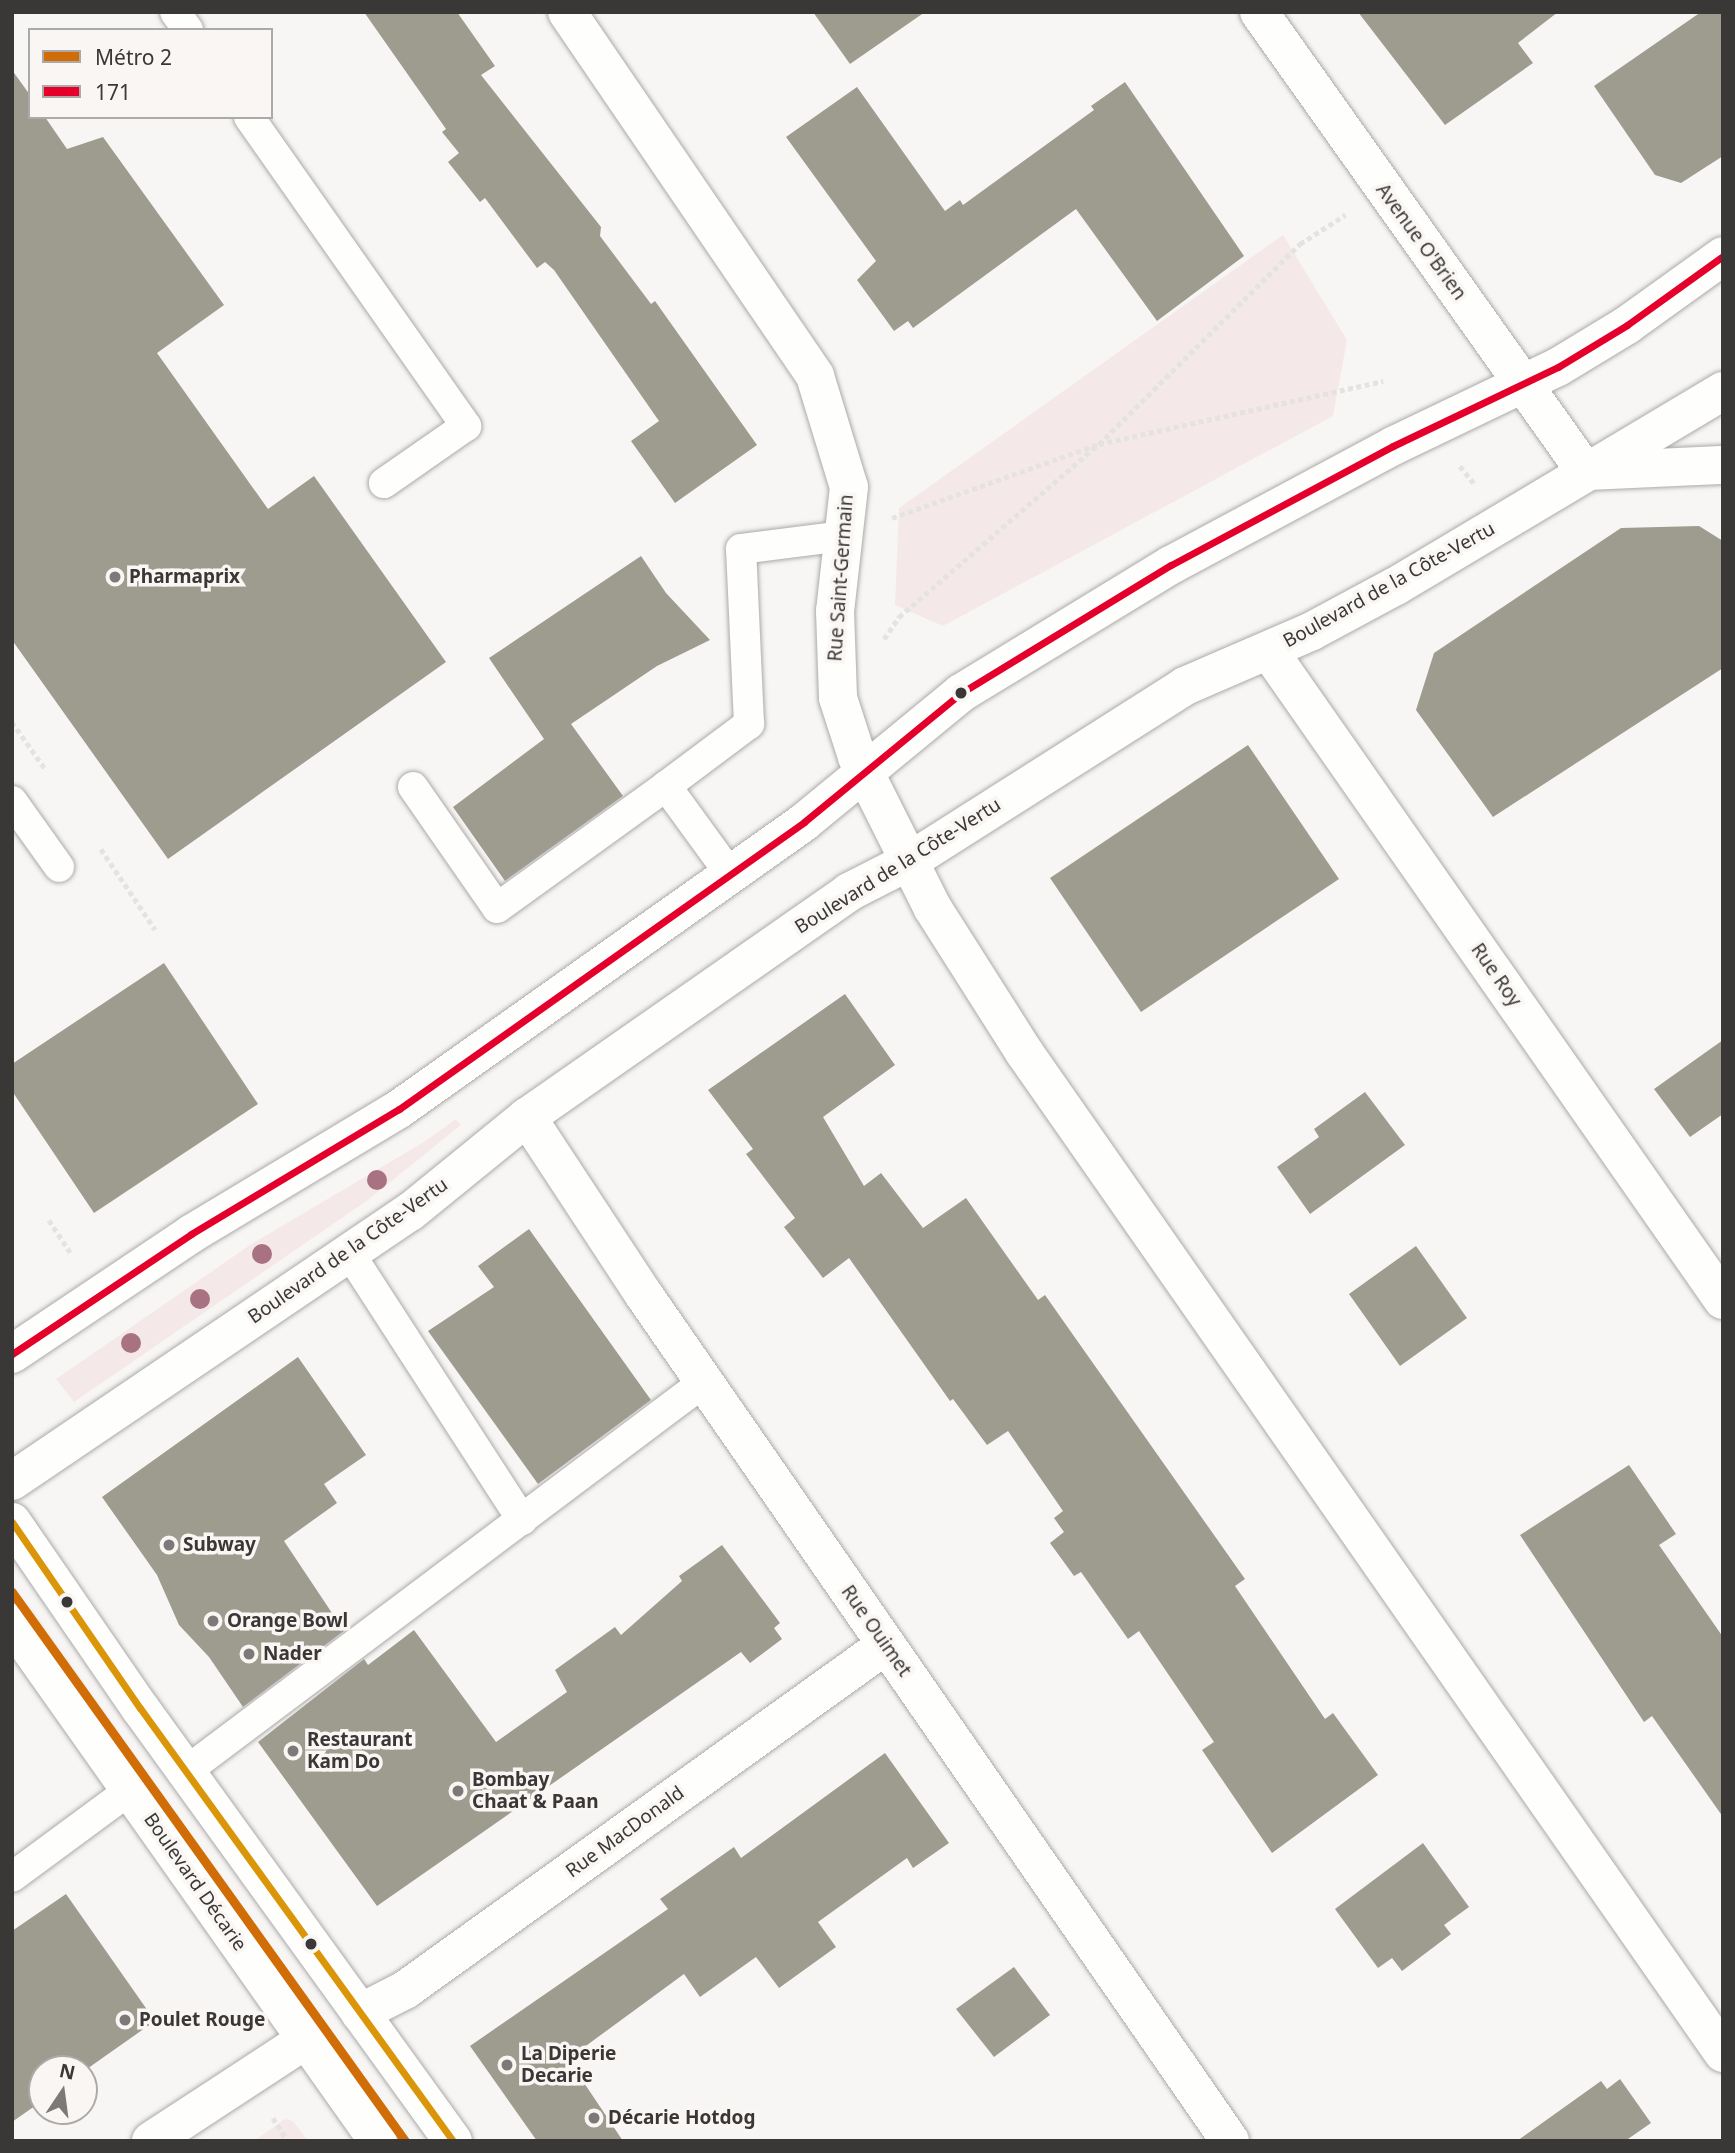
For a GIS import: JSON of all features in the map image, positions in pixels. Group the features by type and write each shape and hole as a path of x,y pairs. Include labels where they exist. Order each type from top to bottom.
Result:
{"street":[{"name":"Rue Saint-Germain","path":"567,12 816,376 849,487 834,667 849,739 908,862 1024,1052 1723,2053"},
{"name":"Avenue O'Brien","path":"1259,12 1383,189 1489,329 1523,385 1585,471"},
{"path":"12,1354 191,1234 400,1109 804,822 934,710 1171,565 1393,446 1523,385 1627,325 1723,256"},
{"name":"Boulevard de la Côte-Vertu","path":"12,1481 410,1212 527,1117 849,892 908,862 1185,686 1269,651 1396,586 1723,391"},
{"path":"1585,471 1723,465"},
{"name":"Rue Roy","path":"1269,651 1723,1300"},
{"name":"Rue Ouimet","path":"527,1117 704,1382 1230,2141"},
{"path":"12,1522 185,1772 453,2141"},
{"name":"Boulevard Décarie","path":"12,1623 378,2141"},
{"name":"Rue MacDonald","path":"151,2141 307,2039 405,1990 886,1645"}],"lane":[{"path":"175,12 187,28"},
{"path":"250,119 466,426 384,483"},
{"path":"413,787 497,908 749,724 741,549 843,536"},
{"path":"666,786 730,874"},
{"path":"12,801 59,867"},
{"path":"349,1254 522,1520"},
{"path":"185,1772 704,1382"},
{"path":"12,1877 130,1790"}],"path":[{"path":"887,637 900,617 1099,444 1300,244 1383,189"},
{"path":"849,487 894,519 1099,444 1383,381"},
{"path":"1457,462 1478,487"},
{"path":"138,904 155,929"},
{"path":"49,1220 72,1255"},
{"path":"271,2116 288,2141"}],"shaded area":[{"path":"1283,235 1347,340 1333,416 943,626 895,605 899,508"},
{"path":"456,1119 461,1125 368,1200 74,1402 56,1379 253,1243 424,1142"},
{"path":"285,2119 293,2121 308,2141 254,2141"}],"building":[{"path":"364,12 457,12 495,66 481,75 601,227 600,236 651,304 655,301 757,445 675,503 631,441 659,421 554,270 545,262 537,268 485,198 480,202 448,162 459,153 442,132 446,129"},
{"path":"813,12 925,12 850,64"},
{"path":"1358,12 1558,12 1518,43 1533,63 1445,125"},
{"path":"1701,12 1723,12 1723,156 1681,183 1655,175 1594,86"},
{"path":"12,70 28,92 28,119 46,119 67,149 103,137 224,305 157,353 268,509 314,476 446,662 168,859 12,640"},
{"path":"1125,82 1244,256 1157,321 1076,209 913,328 908,321 894,331 857,280 876,261 786,137 857,87 945,211 960,200 963,205 1094,110 1091,106"},
{"path":"1699,526 1723,541 1723,668 1493,817 1416,710 1434,653 1621,528"},
{"path":"641,556 666,593 710,640 657,666 571,724 623,796 505,881 453,807 544,739 489,658"},
{"path":"1248,745 1339,879 1141,1012 1050,878"},
{"path":"164,963 258,1104 94,1213 12,1091 12,1064"},
{"path":"845,994 895,1065 823,1117 864,1186 881,1173 923,1228 966,1198 1038,1300 1045,1295 1245,1579 1235,1586 1325,1719 1333,1713 1378,1775 1272,1853 1202,1750 1214,1742 1139,1631 1128,1639 1081,1572 1074,1576 1050,1543 1064,1532 1054,1518 1063,1511 1008,1431 987,1445 953,1399 950,1401 849,1258 823,1278 784,1227 795,1218 746,1154 753,1149 708,1090"},
{"path":"1723,1040 1723,1114 1690,1137 1654,1089"},
{"path":"1365,1092 1405,1145 1310,1214 1277,1167 1319,1137 1314,1129"},
{"path":"529,1229 651,1400 538,1484 428,1331 494,1287 478,1266"},
{"path":"1416,1246 1467,1318 1400,1366 1349,1294"},
{"path":"298,1357 366,1455 324,1484 337,1503 284,1541 344,1631 243,1707 209,1657 179,1625 157,1575 102,1497"},
{"path":"1629,1465 1676,1534 1659,1545 1723,1637 1723,1817 1652,1716 1644,1722 1520,1535"},
{"path":"722,1545 780,1623 774,1628 782,1639 750,1663 741,1652 377,1906 258,1742 364,1659 368,1665 414,1630 496,1742 567,1692 555,1670 615,1627 621,1635 682,1581 679,1576"},
{"path":"885,1753 949,1843 913,1868 907,1858 818,1922 836,1947 779,1988 756,1957 700,1997 684,1974 568,2059 623,2141 537,2141 470,2046 668,1909 660,1899 734,1847 741,1858"},
{"path":"1423,1843 1469,1907 1444,1925 1451,1934 1402,1971 1392,1958 1378,1968 1335,1909"},
{"path":"66,1894 155,2021 98,2061 98,2055 28,2055 28,2111 12,2122 12,1931"},
{"path":"1014,1967 1050,2015 994,2057 956,2009"},
{"path":"1620,2079 1651,2123 1625,2141 1517,2141 1601,2081 1607,2089"}],"metro line":[{"name":"2","path":"12,1592 405,2141"}],"transit line":[{"name":"171","path":"12,1354 191,1234 399,1109 804,822 961,693 1171,565 1393,446 1558,367 1627,325 1723,256"},
{"path":"12,1522 140,1708 453,2141"}],"place":[{"name":"Pharmaprix","path":"115,577"},
{"name":"Subway","path":"169,1545"},
{"name":"Orange Bowl","path":"213,1621"},
{"name":"Nader","path":"249,1654"},
{"name":"Restaurant Kam Do","path":"293,1751"},
{"name":"Bombay Chaat & Paan","path":"458,1791"},
{"name":"Poulet Rouge","path":"125,2020"},
{"name":"La Diperie Decarie","path":"507,2065"},
{"name":"Décarie Hotdog","path":"594,2118"}]}
